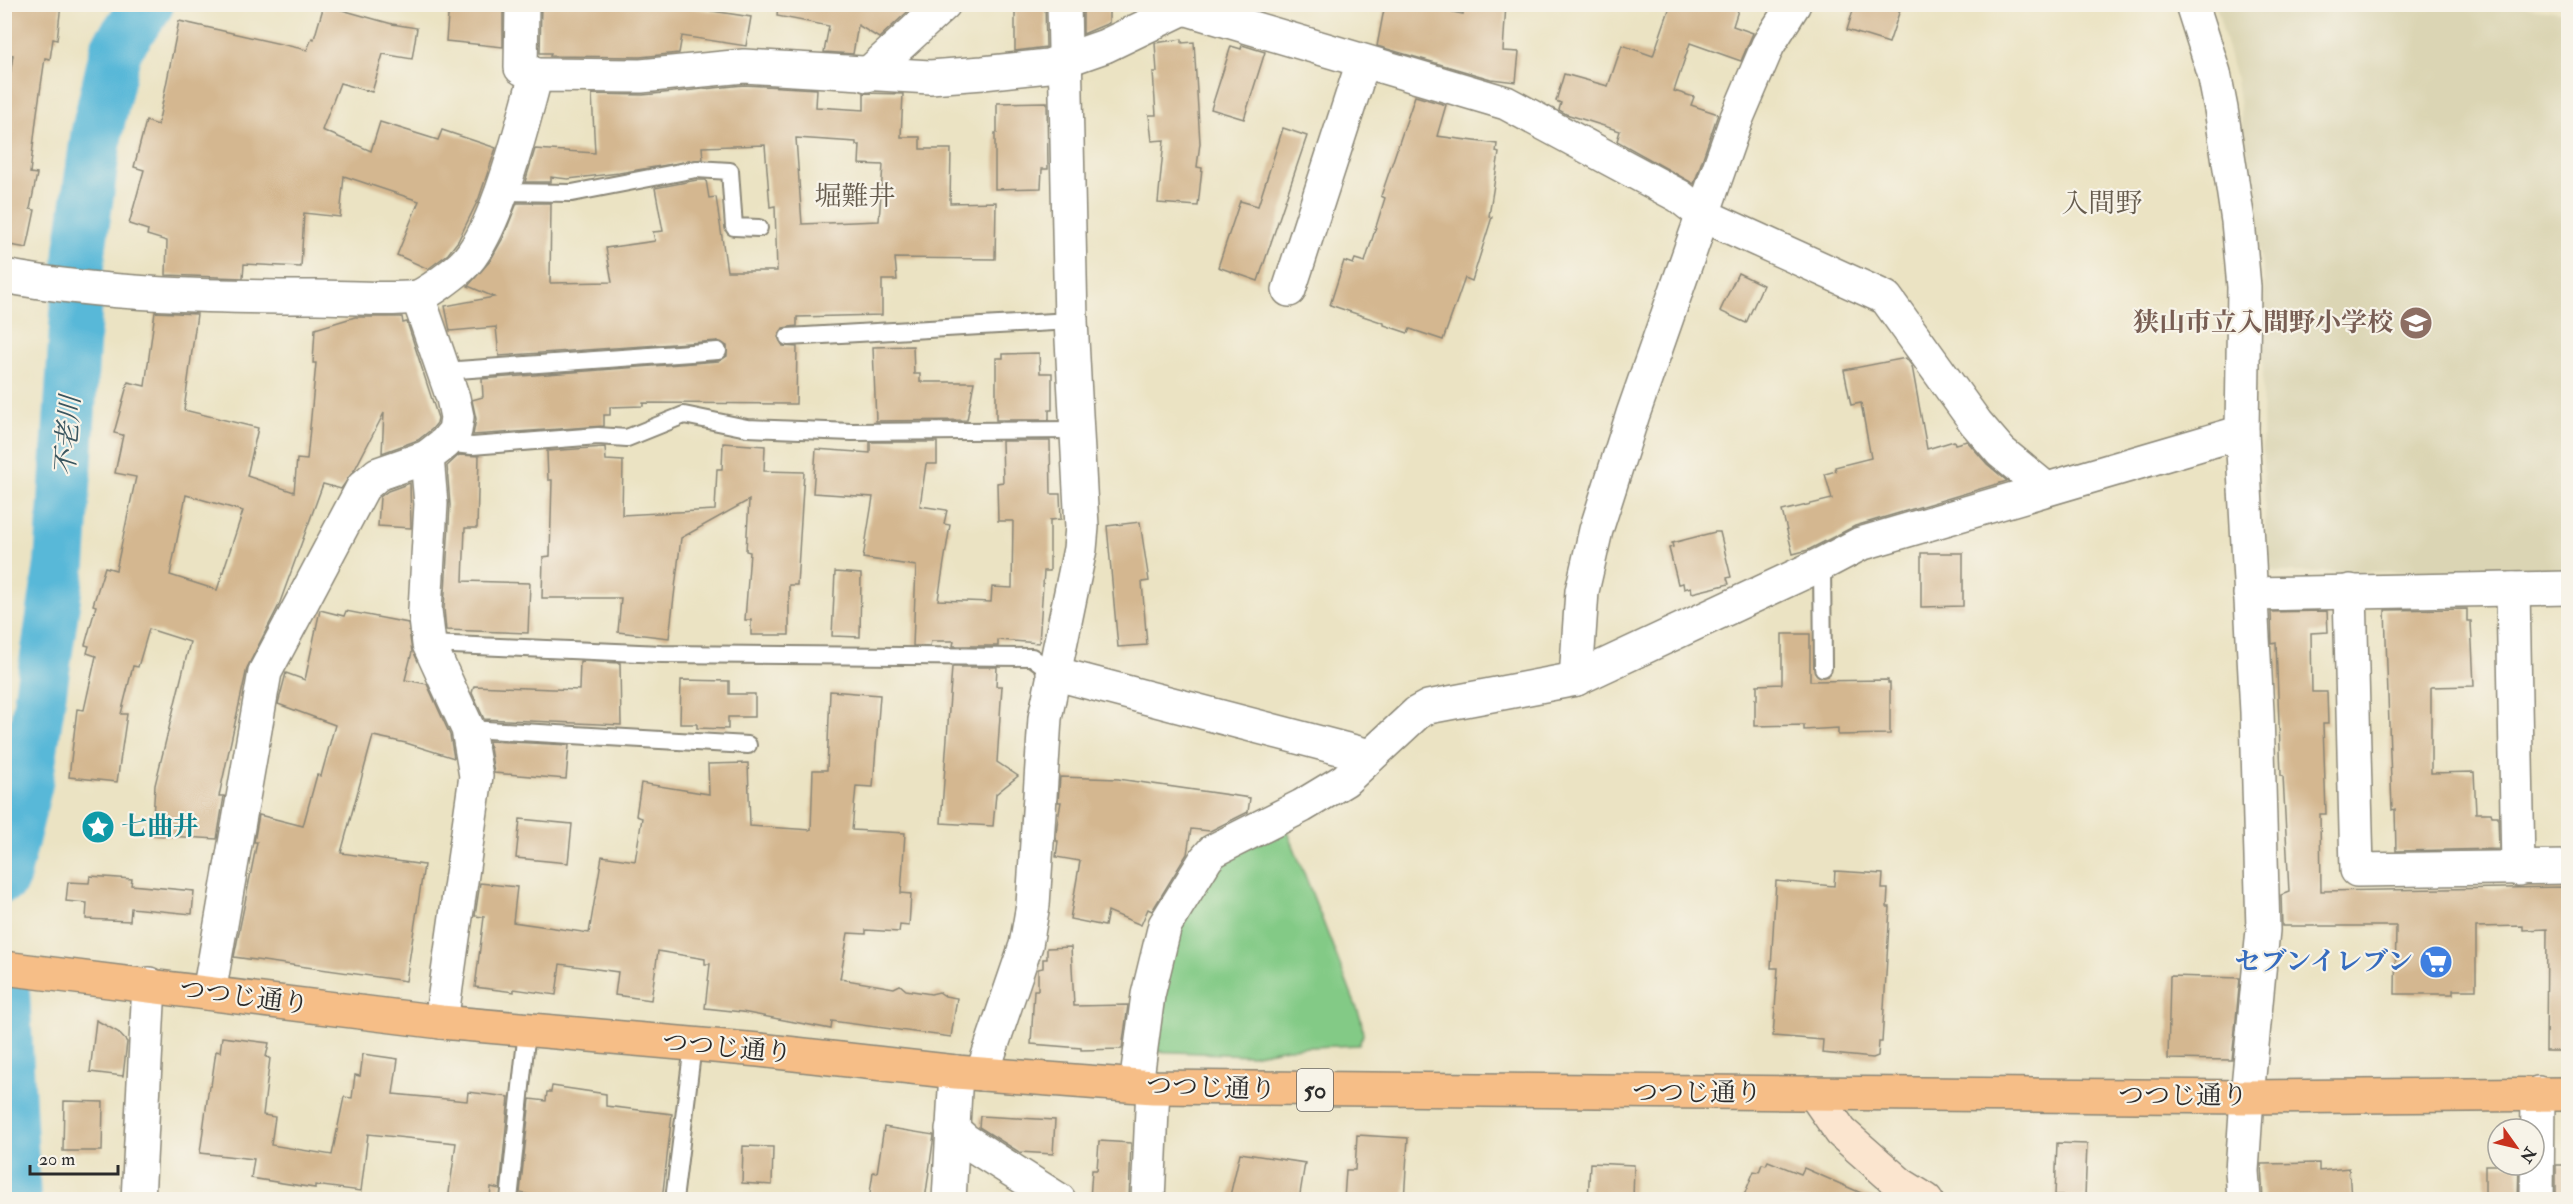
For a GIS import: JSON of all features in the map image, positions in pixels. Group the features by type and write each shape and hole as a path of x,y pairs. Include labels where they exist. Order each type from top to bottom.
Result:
{"main road":[{"name":"つつじ通り","path":"4,968 149,984 441,1022 969,1073 1144,1086 2247,1097 2553,1094"}],"street":[{"path":"522,4 521,68 536,75 641,76 744,66 930,77 1048,66 1105,46 1188,6 1363,62 1506,103 1679,196 1704,215 1886,298 1976,423 2001,453 2046,489"},
{"path":"867,75 944,4"},
{"path":"949,1200 952,1129 969,1073 1026,945 1031,915 1045,718 1080,549 1082,527 1071,321 1064,4"},
{"path":"1576,679 1582,591 1596,530 1633,414 1736,120 1768,45 1794,4"},
{"path":"2192,4 2214,73 2238,221 2244,287 2242,432 2257,712 2263,930 2247,1097 2242,1171 2244,1200"},
{"path":"1288,290 1363,62"},
{"path":"4,276 39,283 100,289 248,297 418,297 468,260 482,238 501,192 536,75"},
{"path":"209,993 265,672 363,487 378,474 436,450 455,431 457,417 444,371 418,297"},
{"path":"1148,1200 1144,1086 1148,994 1165,925 1213,851 1302,806 1345,780 1417,713 1428,707 1576,679 1860,544 2242,432"},
{"path":"436,450 425,609 429,645 468,729 476,776 441,1022"},
{"path":"2250,594 2568,588"},
{"path":"2513,589 2518,868"},
{"path":"2350,591 2357,870 2568,867"},
{"path":"1053,674 1370,756"},
{"path":"138,1200 149,984"},
{"path":"1814,1093 1848,1138 1900,1184 1926,1200"},
{"path":"2537,1200 2553,1094"},
{"path":"952,1129 966,1141 1059,1200"}],"lane":[{"path":"501,192 572,193 696,169 730,171 734,226 759,228"},
{"path":"788,337 1071,321"},
{"path":"444,371 718,351"},
{"path":"436,450 598,436 627,438 684,415 747,428 852,432 1077,430"},
{"path":"1822,564 1823,668"},
{"path":"429,645 662,654 1032,657 1053,674"},
{"path":"468,729 748,745"},
{"path":"508,1200 527,1030"},
{"path":"674,1200 693,1045"}],"shaded area":[{"name":"狭山市立入間野小学校","path":"2216,5 2506,5 2568,13 2568,571 2276,572 2267,566 2262,436 2264,281 2236,79"}],"green space":[{"path":"1286,827 1361,1019 1363,1035 1359,1045 1287,1048 1251,1055 1148,1051 1158,988 1202,874"}],"building":[{"path":"4,4 61,4 57,40 53,39 50,59 45,58 37,113 30,173 37,174 30,209 35,210 27,248 4,244 4,146 11,97 7,97 13,55 4,54"},
{"path":"449,4 503,4 503,47 446,41"},
{"path":"541,4 687,4 686,7 751,17 746,46 682,36 679,53 640,57 550,56 551,53 540,53"},
{"path":"778,4 916,4 879,38 858,25 853,54 824,52 829,26 777,16"},
{"path":"1015,4 1045,4 1046,47 1015,51"},
{"path":"1083,4 1109,4 1109,23 1083,34"},
{"path":"1385,4 1413,4 1463,14 1464,4 1506,4 1503,51 1519,52 1516,82 1491,79 1377,46"},
{"path":"1671,4 1740,4 1733,26 1753,33 1741,61 1690,43 1674,91 1694,97 1691,105 1718,114 1694,184 1617,141 1620,131 1566,114 1559,110 1561,103 1556,101 1564,74 1608,86 1622,45 1653,56"},
{"path":"1855,4 1902,4 1889,43 1847,30"},
{"path":"324,5 392,24 417,28 412,59 383,54 372,92 340,83 322,130 371,151 380,122 438,140 442,130 496,148 479,198 458,241 448,254 428,269 397,255 419,201 344,176 340,217 304,213 301,267 244,264 243,278 166,275 167,241 147,235 148,230 129,224 144,170 134,167 146,121 158,125 179,21 307,50 312,38 314,39"},
{"path":"1182,39 1182,43 1194,42 1200,143 1197,167 1202,168 1198,206 1158,203 1164,140 1152,141 1149,115 1156,115 1153,72 1157,72 1155,43"},
{"path":"1242,45 1265,52 1244,119 1211,109 1231,46 1241,49"},
{"path":"744,85 817,89 816,107 864,110 864,93 903,94 901,137 920,137 920,149 951,149 950,203 996,202 995,259 895,258 897,280 882,280 882,315 797,317 797,326 783,328 778,337 783,346 797,347 796,404 643,403 643,406 610,407 610,415 604,415 604,426 473,435 476,419 472,400 483,397 482,379 719,361 727,356 727,346 717,341 499,356 496,327 450,331 445,306 494,297 468,286 490,261 503,238 517,203 551,203 550,283 612,282 606,248 655,241 653,232 663,231 655,188 706,180 709,198 716,197 727,271 777,271 775,206 770,207 765,145 702,147 703,159 619,173 568,179 551,177 551,182 525,182 535,149 595,153 592,94 643,95","holes":["796,138 856,142 856,145 860,145 859,164 883,165 879,221 802,224"]},
{"path":"1415,96 1446,105 1437,136 1497,144 1496,152 1499,153 1489,216 1492,217 1472,281 1465,278 1443,340 1410,329 1408,333 1330,305 1344,261 1353,264 1355,259 1365,262 1385,198 1381,196"},
{"path":"1047,102 1048,169 1042,169 1041,188 995,189 997,103"},
{"path":"1283,128 1307,136 1258,281 1218,267 1240,201 1258,206"},
{"path":"1738,273 1763,285 1746,323 1720,311"},
{"path":"155,312 197,314 184,410 258,428 247,476 294,492 297,459 307,460 316,363 313,363 315,329 355,317 402,317 403,323 407,322 438,418 432,429 418,440 382,453 384,413 355,469 341,489 323,484 279,605 247,668 219,796 224,796 217,839 152,835 155,785 190,642 149,629 138,667 133,666 121,714 127,714 117,782 69,777 77,709 84,710 96,656 87,653 89,646 85,645 96,606 93,605 105,567 116,570 136,477 115,473 123,435 114,433 128,382 145,386","holes":["186,495 243,511 217,590 170,575"]},
{"path":"913,346 914,374 920,374 920,382 974,382 967,420 876,421 873,347"},
{"path":"1039,353 1040,373 1052,373 1052,410 1049,410 1049,420 996,420 996,358 1003,358 1003,354"},
{"path":"1906,358 1912,366 1927,449 1954,441 1955,444 1967,441 1987,464 2007,481 1855,526 1808,550 1793,554 1782,511 1832,499 1825,474 1836,471 1835,467 1871,458 1861,403 1851,405 1844,370"},
{"path":"1002,441 1050,441 1051,494 1060,494 1061,519 1050,520 1050,571 1044,571 1039,643 998,640 998,646 953,646 954,641 931,641 930,646 913,646 916,566 863,558 873,497 813,493 816,449 870,453 870,442 937,442 937,464 926,464 920,506 947,510 944,524 950,525 938,600 991,602 992,587 1012,588 1013,521 998,521 997,483 1003,482"},
{"path":"723,443 765,446 764,471 804,472 797,585 789,585 789,635 751,635 751,620 745,620 750,552 746,551 749,500 681,538 669,638 618,632 621,598 542,598 543,557 550,556 552,480 548,480 547,451 605,447 606,460 623,461 622,515 715,510 717,469 722,469"},
{"path":"459,455 479,456 477,528 465,528 463,581 530,583 528,633 446,630 444,609 450,505 447,466"},
{"path":"410,483 411,528 378,526 380,497 388,491"},
{"path":"1140,522 1149,581 1142,582 1147,645 1118,647 1107,526"},
{"path":"1720,532 1731,577 1727,578 1729,584 1692,593 1691,587 1684,589 1683,583 1678,584 1669,548 1673,547 1672,543"},
{"path":"1921,553 1963,553 1963,606 1921,607"},
{"path":"835,572 861,574 860,637 832,636"},
{"path":"2467,609 2467,621 2471,621 2474,686 2431,687 2431,773 2474,772 2476,813 2491,813 2492,816 2498,816 2499,849 2396,851 2395,809 2392,810 2385,610"},
{"path":"320,610 344,616 346,611 408,623 412,652 405,680 427,684 450,735 454,758 406,743 373,736 341,853 424,865 406,981 234,957 257,842 254,842 259,815 303,826 317,775 321,776 335,725 278,704 286,673 305,680"},
{"path":"2327,611 2328,632 2311,633 2312,692 2327,692 2328,724 2323,724 2326,814 2320,814 2321,891 2567,887 2568,1051 2546,1051 2547,929 2523,930 2523,926 2476,927 2476,990 2453,990 2453,994 2395,994 2396,926 2282,926 2281,895 2289,892 2283,776 2281,776 2276,643 2272,644 2271,612"},
{"path":"1782,634 1810,634 1810,681 1888,680 1890,683 1890,734 1838,735 1838,728 1804,730 1804,725 1755,726 1757,685 1782,684"},
{"path":"580,661 620,663 621,725 484,719 472,693 474,686 579,690"},
{"path":"952,667 997,667 996,686 1002,686 997,762 1018,776 996,794 993,826 941,823"},
{"path":"681,680 729,681 729,694 755,694 755,717 728,717 728,729 697,728 697,724 680,724"},
{"path":"830,691 880,695 873,787 856,786 852,830 905,833 901,893 911,894 909,926 900,925 899,932 866,930 866,934 848,933 840,979 894,988 900,985 906,990 931,994 939,992 945,996 957,998 951,1037 832,1021 831,1029 742,1012 705,1008 710,964 705,964 705,959 658,951 651,1000 615,995 618,972 560,964 556,995 514,989 514,992 475,987 484,917 475,916 480,883 517,887 513,922 589,933 602,856 635,861 642,818 636,816 641,783 709,794 708,764 748,763 750,826 811,830 813,770 827,770"},
{"path":"489,741 569,745 566,779 494,773"},
{"path":"1060,777 1118,779 1250,798 1248,812 1210,831 1191,829 1187,854 1152,911 1148,909 1141,925 1108,911 1105,926 1070,919 1080,861 1056,857 1057,825 1061,802 1058,802"},
{"path":"520,819 572,824 568,863 516,858"},
{"path":"1835,871 1883,874 1882,889 1888,889 1887,907 1890,907 1882,1042 1879,1042 1878,1056 1873,1058 1822,1053 1823,1040 1773,1036 1778,968 1771,968 1776,881 1834,886"},
{"path":"90,876 132,879 131,885 194,891 192,914 131,908 130,921 86,919 87,903 66,901 68,882 89,883"},
{"path":"1071,947 1074,1006 1128,1005 1122,1049 1081,1050 1081,1048 1031,1044 1034,990 1038,990 1038,969 1043,968 1043,959 1047,959 1047,948"},
{"path":"2170,976 2240,978 2232,1060 2168,1059"},
{"path":"96,1020 118,1032 127,1042 123,1076 90,1072"},
{"path":"222,1037 269,1043 266,1057 270,1058 263,1115 275,1117 271,1145 332,1155 344,1097 352,1098 355,1075 360,1076 363,1054 398,1059 393,1094 467,1101 468,1092 509,1097 500,1189 491,1187 490,1200 448,1200 456,1143 368,1134 361,1191 315,1185 315,1188 251,1178 254,1159 200,1153 209,1086 211,1086 216,1051 220,1052"},
{"path":"552,1086 606,1094 606,1106 672,1114 662,1200 556,1200 520,1193 530,1099 546,1101 547,1092 551,1092"},
{"path":"64,1101 103,1102 102,1151 63,1151"},
{"path":"980,1116 1055,1120 1053,1154 1019,1152 979,1127"},
{"path":"884,1127 934,1135 925,1200 869,1200 873,1172 877,1173"},
{"path":"1357,1135 1408,1138 1404,1200 1344,1200 1346,1170 1355,1170"},
{"path":"1099,1141 1131,1143 1129,1200 1090,1200 1092,1170 1097,1170"},
{"path":"2057,1143 2087,1144 2085,1197 2055,1196"},
{"path":"743,1146 773,1147 772,1185 742,1183"},
{"path":"1240,1153 1305,1163 1299,1200 1229,1200"},
{"path":"1768,1161 1801,1174 1804,1168 1877,1200 1742,1200 1754,1171 1759,1172 1762,1164 1766,1165"},
{"path":"1590,1163 1634,1165 1633,1200 1588,1200"},
{"path":"2319,1163 2319,1171 2349,1168 2351,1200 2263,1200 2261,1164"},
{"path":"2485,1165 2486,1177 2519,1177 2518,1200 2485,1200"},
{"path":"2556,1165 2568,1165 2568,1200 2556,1200"}],"waterway":[{"name":"不老川","path":"4,877 27,783 60,564 80,251 97,131 116,49 148,4"},
{"name":"不老川","path":"4,993 15,1200"}],"place":[{"name":"狭山市立入間野小学校","path":"2416,323"},
{"name":"七曲井","path":"98,827"},
{"name":"セブンイレブン","path":"2436,962"}],"district":[{"name":"堀難井","path":"855,196"},
{"name":"入間野","path":"2102,203"}]}
